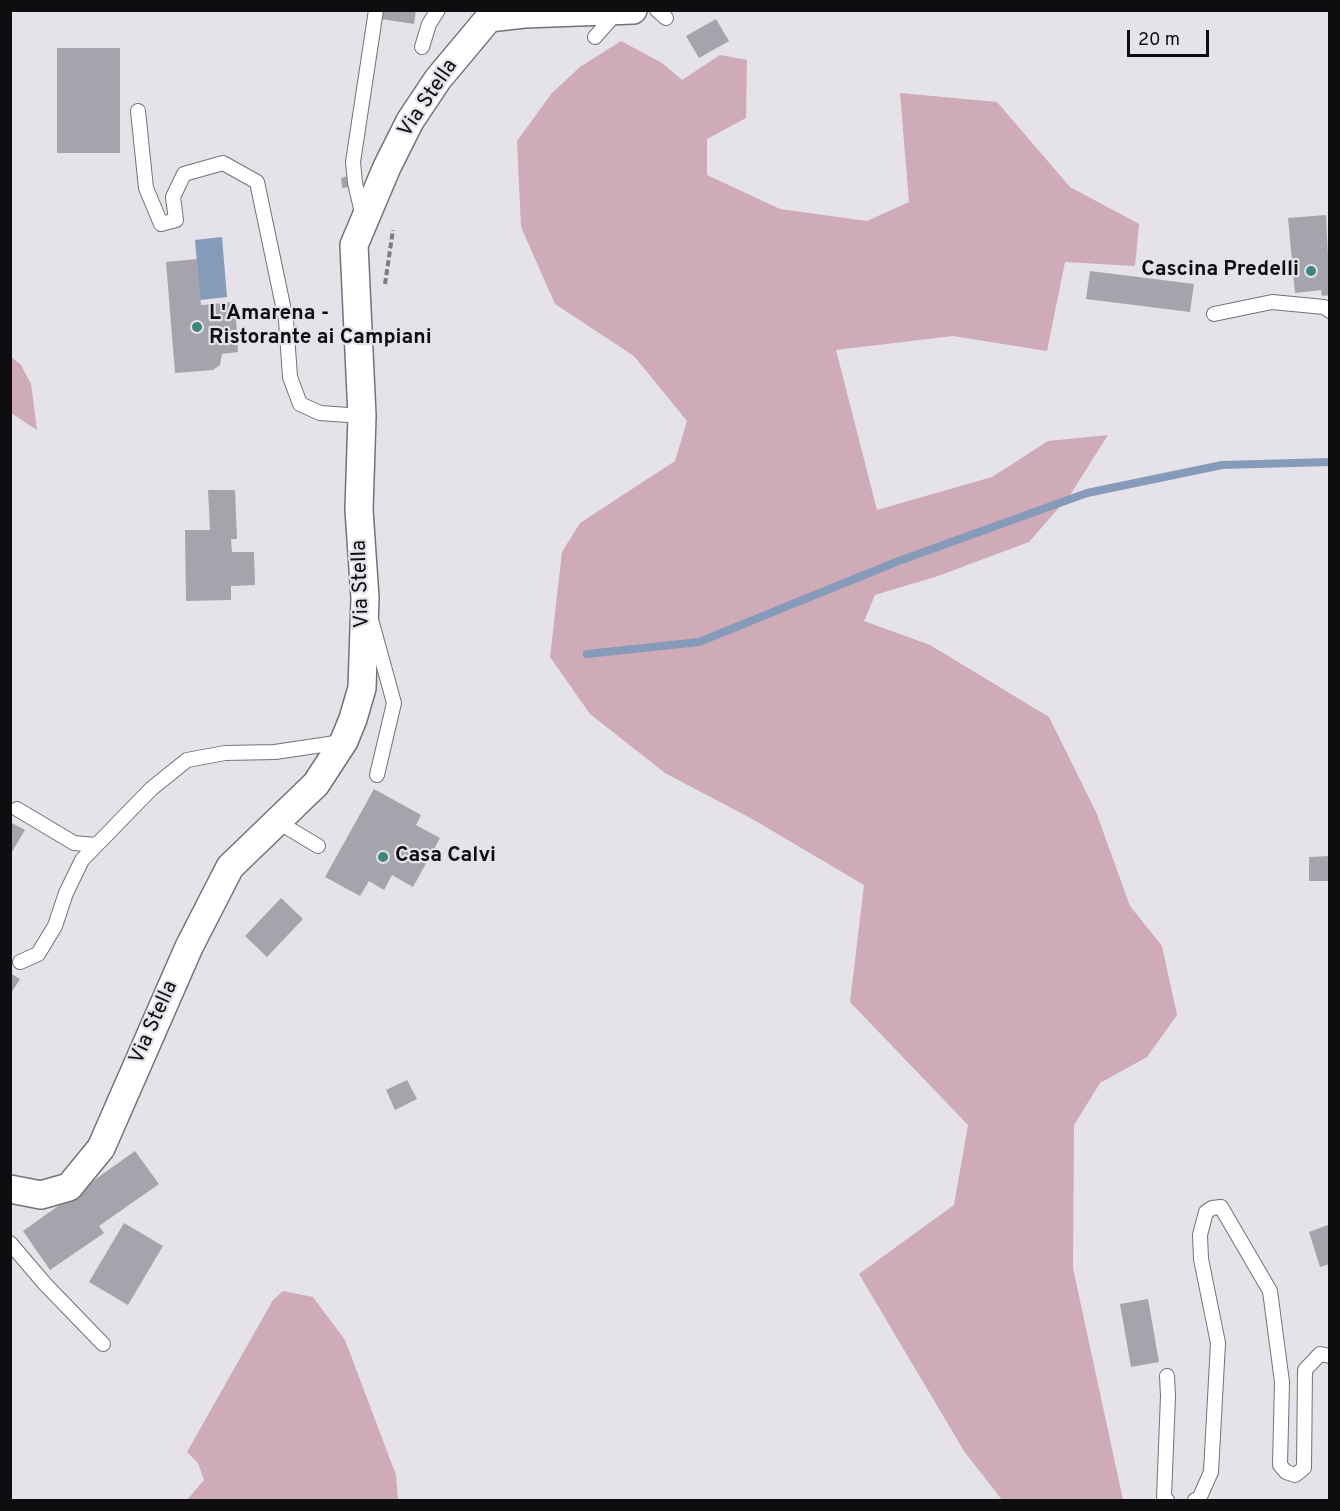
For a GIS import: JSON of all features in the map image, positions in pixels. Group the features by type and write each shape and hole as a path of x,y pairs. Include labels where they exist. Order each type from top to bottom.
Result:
{"street":[{"name":"Via Stella","path":"10,1189 41,1195 69,1187 100,1148 214,896 230,867 316,784 344,741 362,688 365,598 359,510 362,416 354,245 410,121 486,14 625,11"}],"lane":[{"path":"364,222 355,183 353,162 376,10"},
{"path":"422,47 429,24 438,10"},
{"path":"595,37 625,11"},
{"path":"138,111 146,188 161,224 176,220 173,197 184,174 223,164 257,182 286,320 290,377 300,404 320,413 362,416"},
{"path":"1214,314 1272,302 1324,308 1329,311"},
{"path":"365,598 394,703 378,775"},
{"path":"20,962 38,954 55,926 66,893 82,860 151,789 187,760 225,753 275,752 344,741"},
{"path":"17,809 74,843 95,845"},
{"path":"278,822 318,846"},
{"path":"1195,1500 1199,1499 1211,1472 1218,1344 1201,1259 1200,1235 1206,1212 1212,1208 1221,1207 1269,1291 1282,1382 1280,1465 1286,1472 1294,1475 1304,1468 1305,1370 1320,1354 1329,1356"},
{"path":"10,1243 45,1284 103,1344"},
{"path":"1167,1376 1164,1497 1167,1500"}],"path":[{"path":"386,295 389,243 395,220"}],"shaded area":[{"path":"621,41 662,63 682,80 720,55 747,60 746,118 707,139 707,175 780,209 867,221 909,202 900,93 997,102 1070,187 1139,224 1135,266 1065,262 1047,351 953,336 836,350 877,510 992,477 1048,441 1108,435 1070,495 1029,542 938,576 875,595 864,621 930,645 1049,717 1096,812 1130,906 1162,946 1177,1015 1147,1057 1100,1083 1074,1125 1073,1268 1123,1500 1002,1500 964,1451 859,1274 954,1205 968,1125 850,1002 864,885 754,820 665,773 590,714 550,657 562,552 580,523 675,461 687,421 634,356 555,304 521,227 517,141 552,93 580,67"},
{"path":"10,356 21,365 31,384 37,430 11,413"},
{"path":"283,1291 313,1297 345,1340 396,1475 398,1500 187,1500 204,1480 198,1463 187,1452 273,1300"}],"water":[{"path":"222,237 227,297 200,300 195,240"}],"building":[{"path":"382,10 416,10 414,24 381,19"},
{"path":"716,19 729,41 699,58 686,36"},
{"path":"57,48 120,48 120,153 57,153"},
{"path":"348,176 350,187 342,188 341,178"},
{"name":"Cascina Predelli","path":"1326,215 1330,295 1322,296 1321,290 1295,293 1288,218"},
{"path":"197,259 201,305 235,302 238,352 222,354 220,365 213,370 175,373 166,262"},
{"path":"1090,271 1194,284 1190,312 1086,299"},
{"path":"208,490 235,490 237,539 231,539 232,552 254,552 255,585 231,586 231,600 186,601 185,530 210,530"},
{"name":"Casa Calvi","path":"374,789 421,815 416,825 440,838 413,887 392,875 384,890 369,881 360,896 325,877"},
{"path":"10,822 25,830 10,855"},
{"path":"1330,856 1330,881 1309,881 1309,857"},
{"path":"281,898 303,919 267,957 245,936"},
{"path":"10,973 20,979 10,995"},
{"path":"407,1080 417,1099 395,1110 386,1090"},
{"path":"135,1151 159,1184 99,1226 104,1233 50,1270 23,1231"},
{"path":"124,1223 163,1246 128,1305 89,1282"},
{"path":"1328,1225 1330,1264 1320,1267 1309,1232"},
{"path":"1148,1299 1159,1362 1131,1367 1120,1304"}],"waterway":[{"path":"587,654 699,642 896,562 1087,493 1222,465 1330,462"}],"place":[{"name":"Cascina Predelli","path":"1311,271"},
{"name":"L'Amarena - Ristorante ai Campiani","path":"197,327"},
{"name":"Casa Calvi","path":"383,857"}]}
